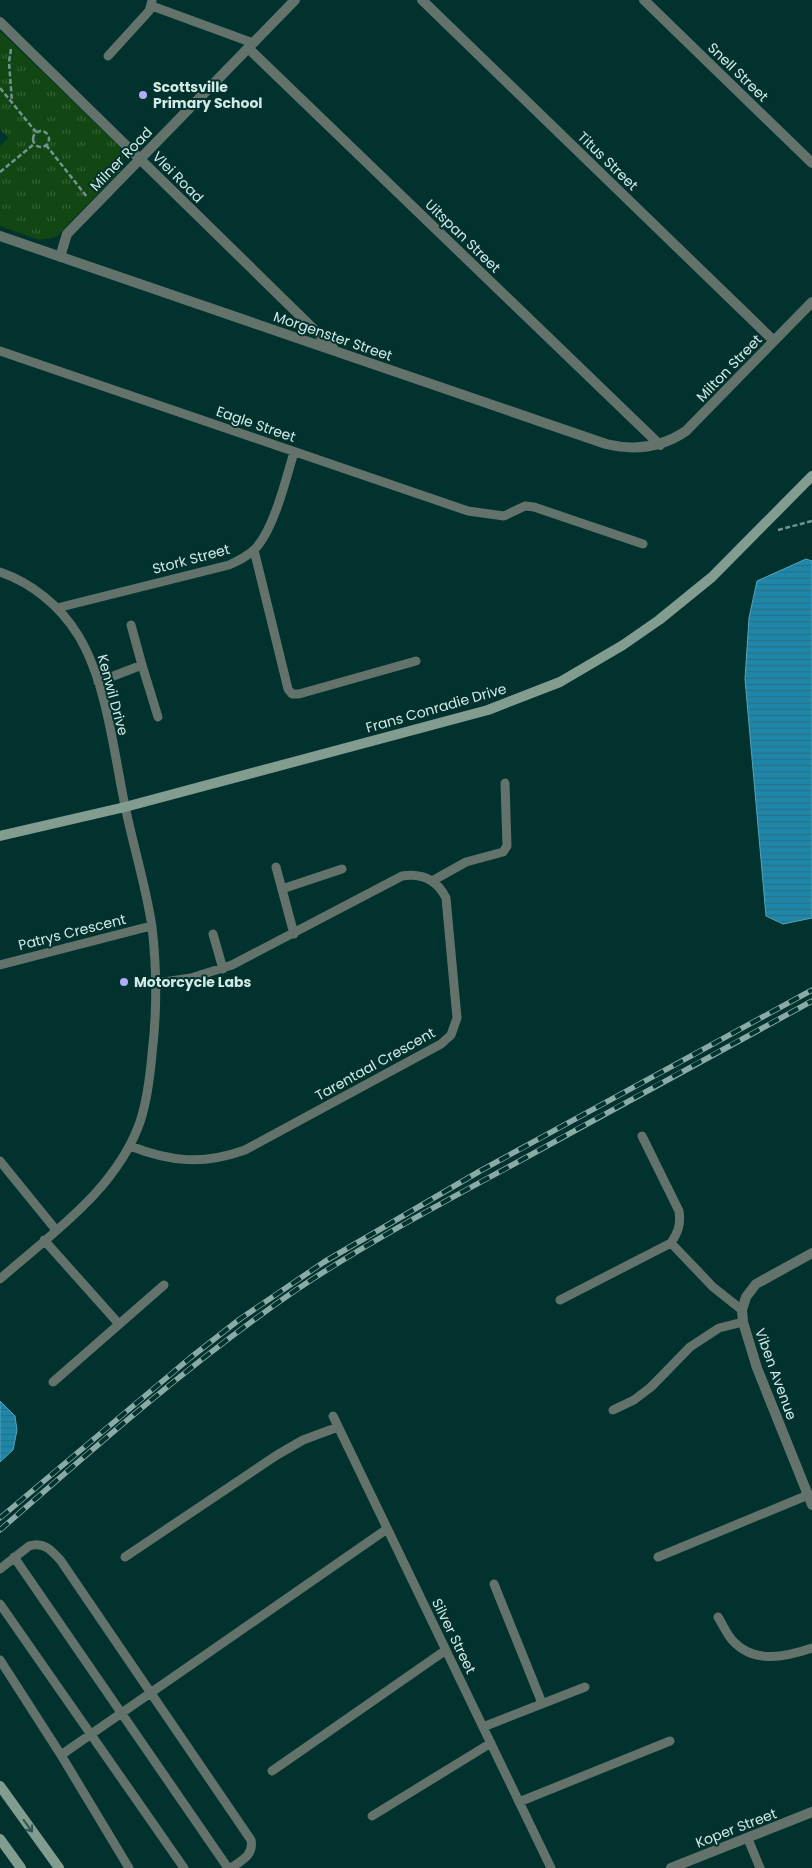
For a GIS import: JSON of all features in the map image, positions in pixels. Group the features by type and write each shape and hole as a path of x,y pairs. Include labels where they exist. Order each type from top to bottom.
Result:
{"street":[{"name":"Milner Road","path":"60,257 67,234 295,0"},
{"name":"Titus Street","path":"422,0 774,341"},
{"name":"Snell Street","path":"644,0 812,163"},
{"name":"Vlei Road","path":"0,22 336,352"},
{"name":"Uitspan Street","path":"251,46 660,445"},
{"name":"Morgenster Street","path":"0,236 606,444 633,448 660,445"},
{"name":"Milton Street","path":"660,445 678,437 690,427 812,302"},
{"name":"Frans Conradie Drive","path":"0,836 125,807 488,710 560,682 623,645 690,595 712,577 812,476"},
{"path":"742,1310 746,1297 756,1284 812,1253"},
{"name":"Viben Avenue","path":"742,1310 757,1368 812,1505"},
{"path":"0,1786 58,1868"},
{"name":"Koper Street","path":"671,1868 812,1812"},
{"path":"0,1839 21,1868"}],"lane":[{"path":"108,56 150,11 152,3 251,46"},
{"name":"Eagle Street","path":"0,351 468,511 504,516 525,506 534,507 643,544"},
{"name":"Stork Street","path":"57,608 229,565 246,556 254,550 268,530 294,452"},
{"path":"254,550 288,689 292,694 299,694 416,661"},
{"name":"Kenwil Drive","path":"0,572 34,589 57,608 68,621 86,650 98,682 108,718 125,807"},
{"path":"131,625 158,717"},
{"path":"98,682 142,665"},
{"path":"156,983 191,978 223,969 253,956 402,876 417,875 432,880 466,862 503,852 507,846 505,783"},
{"path":"0,1279 83,1207 107,1182 130,1146 140,1121 146,1095 153,1043 156,983 152,926 125,807"},
{"path":"276,867 294,934"},
{"path":"282,889 342,869"},
{"name":"Tarentaal Crescent","path":"130,1146 173,1159 201,1160 231,1156 259,1144 446,1040 454,1029 457,1018 448,906 442,892 432,880"},
{"name":"Patrys Crescent","path":"0,965 152,926"},
{"path":"214,934 223,969"},
{"path":"560,1300 671,1243 679,1230 681,1221 679,1211 642,1136"},
{"path":"0,1161 56,1230"},
{"path":"44,1240 119,1324"},
{"path":"671,1243 714,1287 742,1310"},
{"path":"53,1382 164,1285"},
{"path":"613,1410 634,1400 651,1387 690,1347 719,1328 744,1322"},
{"name":"Silver Street","path":"333,1416 551,1868"},
{"path":"125,1557 277,1455 303,1440 338,1427"},
{"path":"658,1557 808,1495"},
{"path":"61,1755 387,1529"},
{"path":"0,1569 14,1557 34,1544 46,1546 61,1561 251,1840 253,1847 250,1853 230,1868 121,1714 14,1557"},
{"path":"494,1584 542,1703"},
{"path":"0,1604 184,1868"},
{"path":"718,1617 732,1640 754,1654 779,1657 812,1648"},
{"path":"272,1771 446,1650"},
{"path":"0,1660 61,1755 129,1868"},
{"path":"483,1727 585,1687"},
{"path":"520,1802 670,1741"},
{"path":"372,1816 491,1743"},
{"path":"748,1839 760,1868"}],"path":[{"path":"11,49 9,62 12,102"},
{"path":"0,88 36,132"},
{"path":"41,130 46,132 49,141 46,145 40,147 34,144 33,135 41,130"},
{"path":"0,172 34,144"},
{"path":"46,145 87,198"},
{"path":"778,530 812,521"}],"green space":[{"path":"0,31 119,146 123,155 121,170 56,237 39,240 0,226 0,146 8,138 0,129"}],"water":[{"path":"806,559 812,561 812,918 783,924 766,916 745,679 749,618 757,581"},
{"path":"0,1401 15,1416 17,1430 13,1450 0,1462"}],"railway":[{"path":"0,1518 190,1358 240,1319 324,1262 480,1171 812,990"},
{"path":"0,1530 108,1436 182,1375 296,1290 438,1205 812,1001"}],"place":[{"name":"Scottsville Primary School","path":"143,95"},
{"name":"Motorcycle Labs","path":"124,982"}]}
